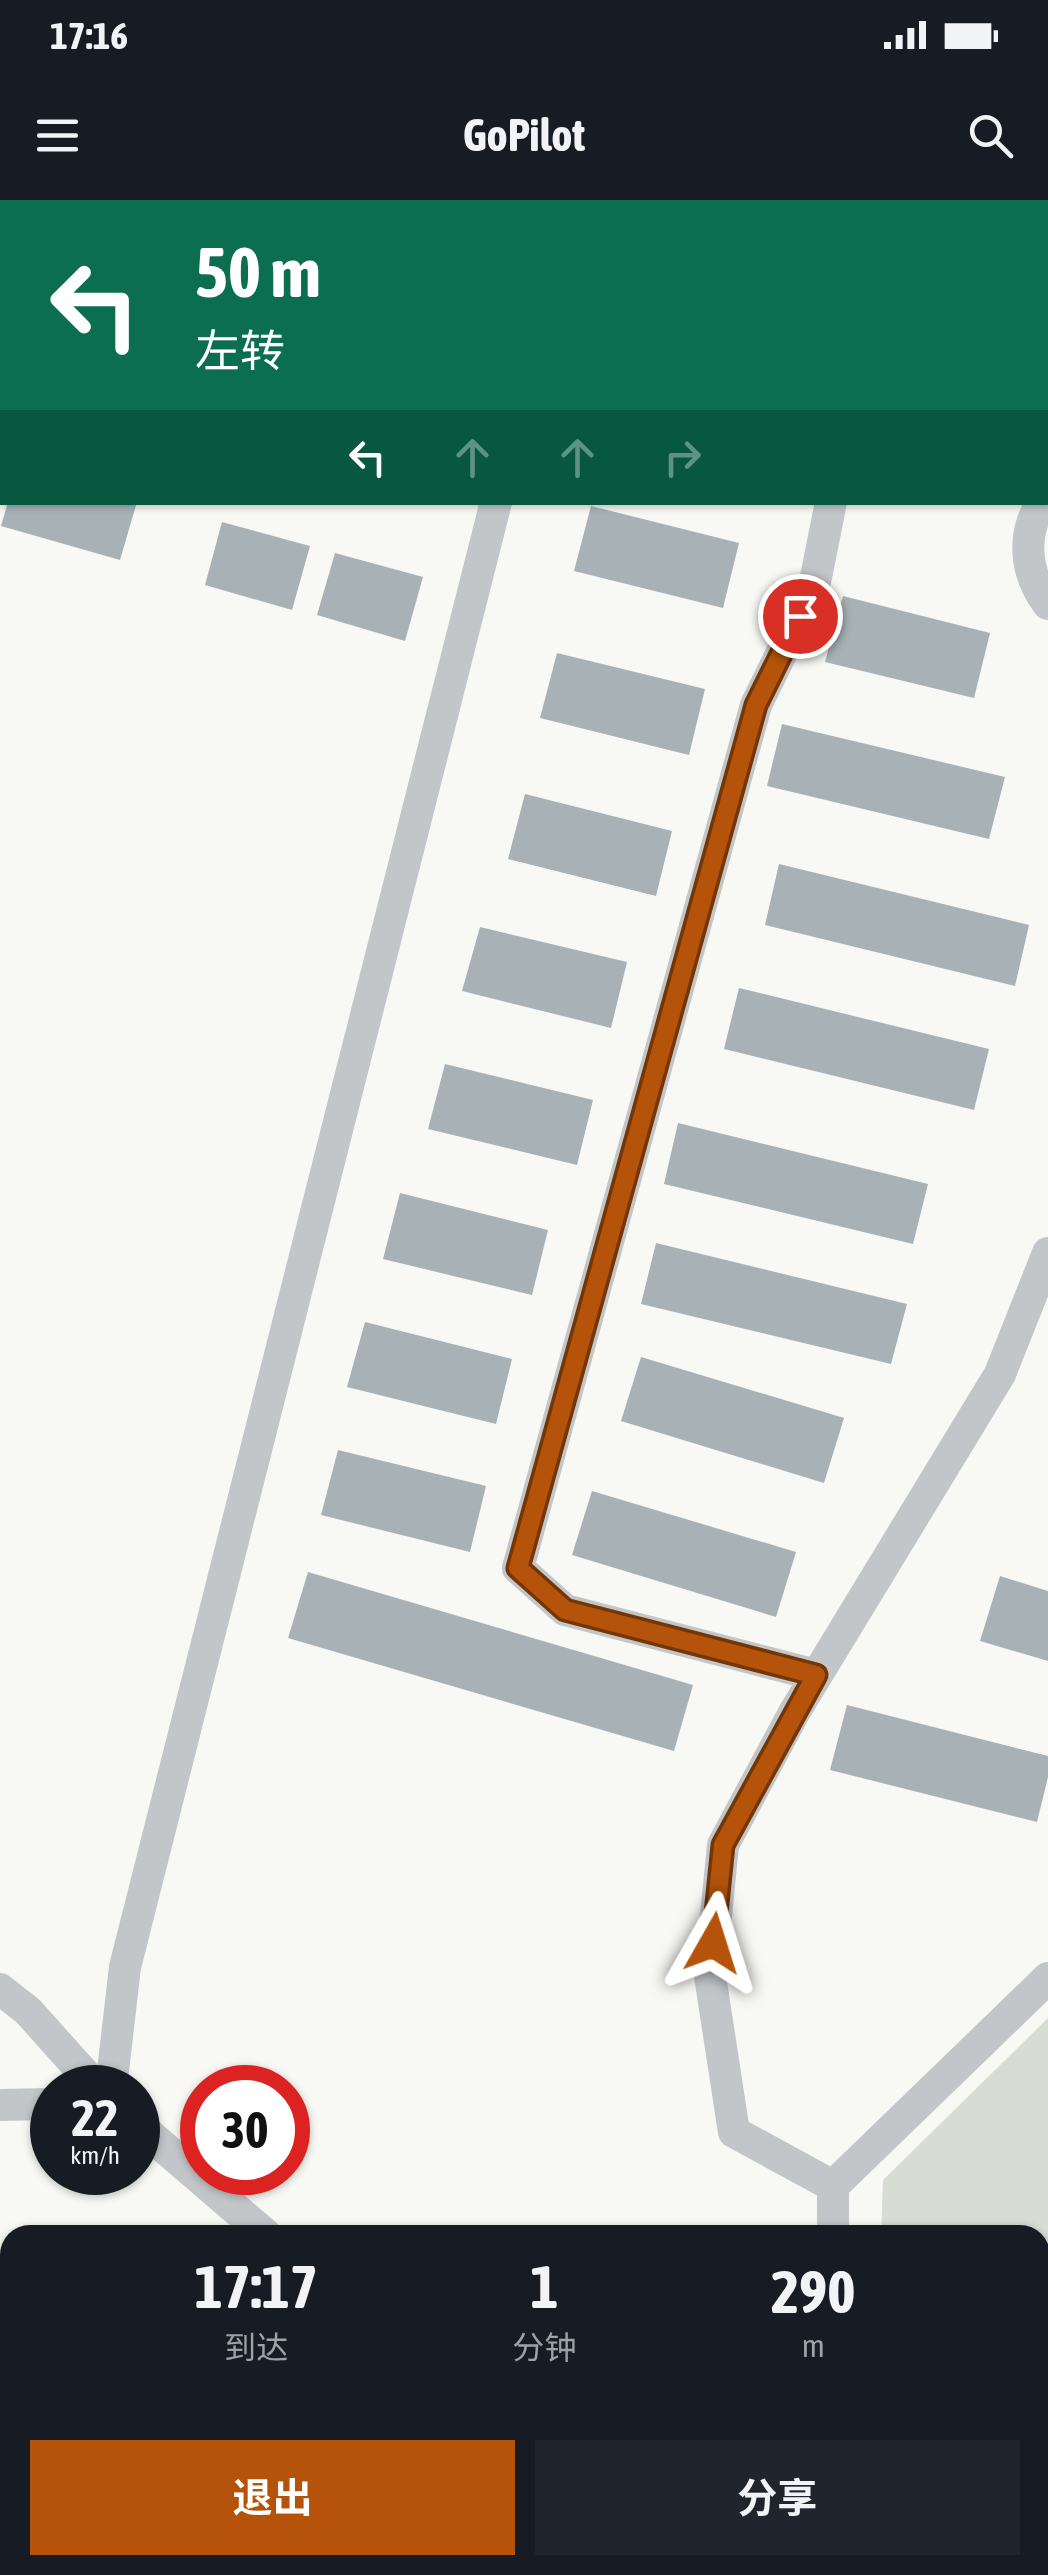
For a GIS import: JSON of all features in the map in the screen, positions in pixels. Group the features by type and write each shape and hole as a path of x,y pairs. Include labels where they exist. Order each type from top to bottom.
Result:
{"street":[{"path":"113,2065 124,1967 495,505"},
{"path":"816,1675 565,1610 518,1568 756,705 814,587 830,505"},
{"path":"1041,505 1028,532 1027,560 1036,587 1048,604"},
{"path":"833,2186 734,2132 710,1976 723,1845 816,1675 1000,1374 1048,1252"},
{"path":"834,2225 833,2186 1048,1978"},
{"path":"0,1989 28,2011 76,2065"},
{"path":"0,2105 30,2104"},
{"path":"160,2144 254,2225"}],"shaded area":[{"path":"1048,2018 1048,2225 881,2225 883,2180"}],"building":[{"path":"7,505 136,505 120,560 1,526"},
{"path":"591,506 739,543 723,608 574,571"},
{"path":"222,522 310,546 292,610 205,585"},
{"path":"335,553 423,577 405,641 317,615"},
{"path":"843,596 990,633 974,698 825,662"},
{"path":"557,653 705,689 689,755 540,718"},
{"path":"782,724 1005,777 989,839 767,786"},
{"path":"525,794 672,831 656,896 508,859"},
{"path":"779,864 1029,925 1015,986 765,925"},
{"path":"480,927 627,962 611,1028 462,991"},
{"path":"739,988 989,1049 974,1110 724,1049"},
{"path":"445,1064 593,1100 577,1165 428,1129"},
{"path":"678,1123 928,1184 913,1244 664,1184"},
{"path":"400,1193 548,1230 532,1295 383,1259"},
{"path":"656,1243 907,1304 891,1364 641,1304"},
{"path":"365,1322 512,1359 496,1424 347,1387"},
{"path":"641,1357 844,1418 824,1483 621,1421"},
{"path":"338,1450 486,1486 470,1552 321,1515"},
{"path":"592,1491 796,1552 776,1617 572,1555"},
{"path":"308,1572 693,1685 674,1751 288,1638"},
{"path":"1000,1576 1048,1591 1048,1661 980,1641"},
{"path":"847,1705 1048,1756 1048,1777 1037,1822 830,1770"}],"route":[{"path":"713,1943 723,1845 816,1675 565,1610 518,1568 756,705 800,616"}]}
